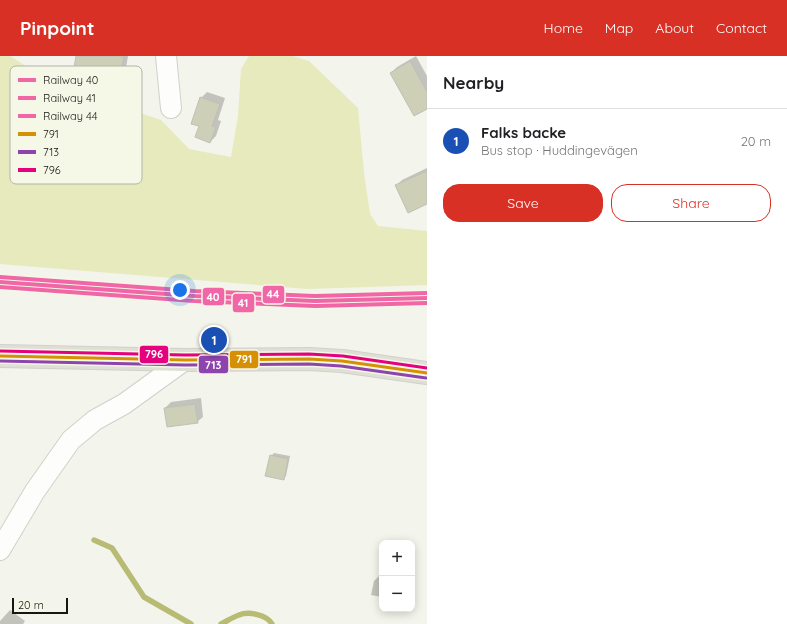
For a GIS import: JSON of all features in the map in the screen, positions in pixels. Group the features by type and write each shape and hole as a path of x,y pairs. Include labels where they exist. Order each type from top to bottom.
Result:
{"main road":[{"path":"0,356 185,360 342,361 427,373"}],"street":[{"path":"166,56 171,108"},
{"path":"0,550 35,491 71,440 95,420 124,404 185,360"}],"green space":[{"path":"0,56 10,56 26,66 10,66 10,184 142,184 142,114 161,120 189,149 231,157 238,116 241,69 249,56 293,56 309,61 358,108 364,173 370,214 378,226 427,231 427,285 307,289 0,264"}],"building":[{"path":"76,56 124,56 122,66 74,66"},
{"path":"410,61 427,92 427,109 414,116 390,73"},
{"path":"200,97 220,104 212,126 216,127 210,143 195,137 199,126 191,124"},
{"path":"427,171 427,204 408,213 395,185"},
{"path":"195,404 198,423 167,427 164,408"},
{"path":"270,455 288,459 284,480 265,476"}],"waterway":[{"path":"94,540 112,548 144,597 191,624"},
{"path":"221,624 237,616 248,613 262,616 272,624"}],"rail line":[{"name":"44","path":"0,277 194,291 315,296 427,293"},
{"name":"40","path":"0,282 194,296 315,301 427,298"},
{"name":"41","path":"0,287 194,301 315,306 427,303"}],"transit line":[{"name":"796","path":"0,351 185,355 309,354 343,356 427,368"},
{"name":"791","path":"0,356 185,360 309,359 342,361 427,373"},
{"name":"713","path":"0,361 185,365 309,364 341,366 426,378"}],"place":[{"name":"Falks backe","path":"214,340"}]}
